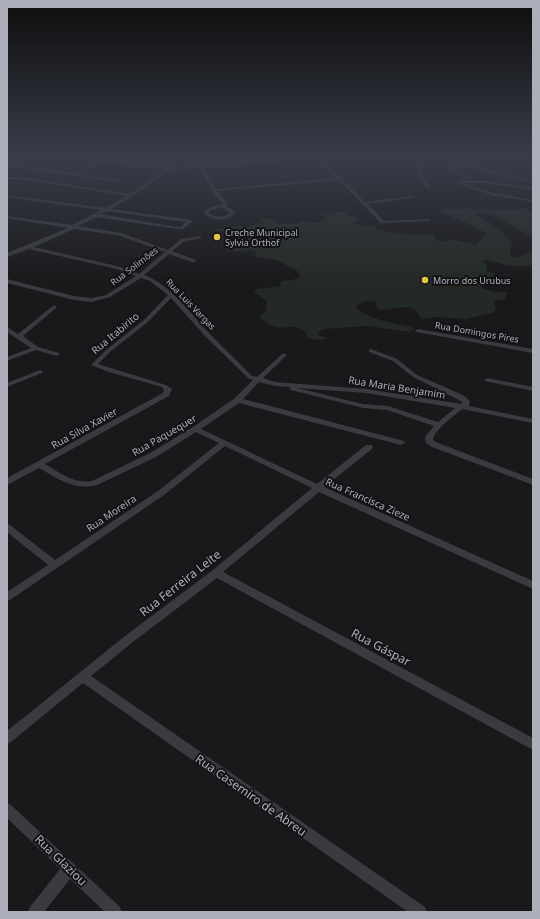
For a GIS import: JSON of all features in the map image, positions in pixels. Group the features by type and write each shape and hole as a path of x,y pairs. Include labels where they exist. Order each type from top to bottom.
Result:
{"street":[{"path":"37,200 190,221 181,228 177,228 96,216"},
{"path":"7,255 75,226 96,216 123,200"},
{"path":"222,200 226,204"},
{"path":"362,200 381,221 385,223 428,220"},
{"path":"365,203 389,200"},
{"path":"226,204 223,208 233,211 231,215 218,218 206,214 208,210 226,204"},
{"path":"7,217 75,226 119,234 194,261"},
{"path":"7,224 22,219"},
{"name":"Rua Solimões","path":"7,281 74,298 92,300 108,296 141,275 183,240 199,238"},
{"name":"Rua Luis Vargas","path":"28,247 141,275 152,280 172,295 244,373 257,380"},
{"name":"Rua Itabirito","path":"168,390 164,386 111,371 94,364 147,320 172,295"},
{"path":"18,337 54,307"},
{"path":"7,330 36,348 57,354"},
{"name":"Rua Domingos Pires","path":"418,331 533,351"},
{"path":"7,359 36,348"},
{"path":"371,351 395,360 415,376 460,397 466,402 462,407 439,425 429,437 430,441 435,445 533,482"},
{"name":"Rua Paquequer","path":"39,464 74,483 87,486 153,455 196,429 238,400 284,355"},
{"path":"7,385 40,372"},
{"name":"Rua Maria Benjamim","path":"257,380 275,384 356,390 462,407 533,421"},
{"path":"487,380 533,389"},
{"path":"275,384 363,406 396,410 439,425"},
{"name":"Rua Silva Xavier","path":"7,482 166,394 168,390"},
{"path":"238,400 400,443"},
{"name":"Rua Francisca Zieze","path":"196,429 318,488 533,585"},
{"name":"Rua Moreira","path":"7,597 53,564 161,493 224,443"},
{"name":"Rua Ferreira Leite","path":"7,738 129,639 216,573 369,447"},
{"path":"7,527 53,564"},
{"name":"Rua Gáspar","path":"216,573 533,744"},
{"name":"Rua Casemiro de Abreu","path":"83,677 420,912"},
{"name":"Rua Glaziou","path":"7,809 114,912"},
{"path":"35,912 70,868"}],"shaded area":[{"path":"463,207 474,209 519,210 519,208 533,211 533,237 492,216 476,214 500,230 508,238 512,243 510,253 511,256 517,258 527,253 533,253 533,264 528,266 516,266 486,260 482,262 487,264 487,271 495,274 482,285 482,288 495,292 508,292 504,300 496,300 494,303 496,309 493,313 465,319 434,317 421,319 414,309 403,307 378,310 375,301 365,301 356,307 360,311 374,318 414,328 410,332 367,326 324,329 318,332 318,335 327,338 320,340 307,338 306,332 297,327 280,328 269,324 259,317 266,311 267,301 254,292 257,289 280,286 281,281 299,278 299,272 277,260 254,256 258,252 249,249 244,252 225,250 233,245 248,240 248,235 240,232 230,233 213,230 236,226 245,227 264,223 259,219 265,218 276,220 274,223 298,224 300,221 318,223 325,219 325,216 317,214 348,211 350,213 347,214 348,216 355,216 360,220 352,223 363,226 376,226 375,227 377,230 403,234 435,235 435,240 448,241 451,239 476,245 486,234 478,228 441,212 439,209 465,209"}],"place":[{"name":"Creche Municipal Sylvia Orthof","path":"217,237"},
{"name":"Morro dos Urubus","path":"425,280"}]}
